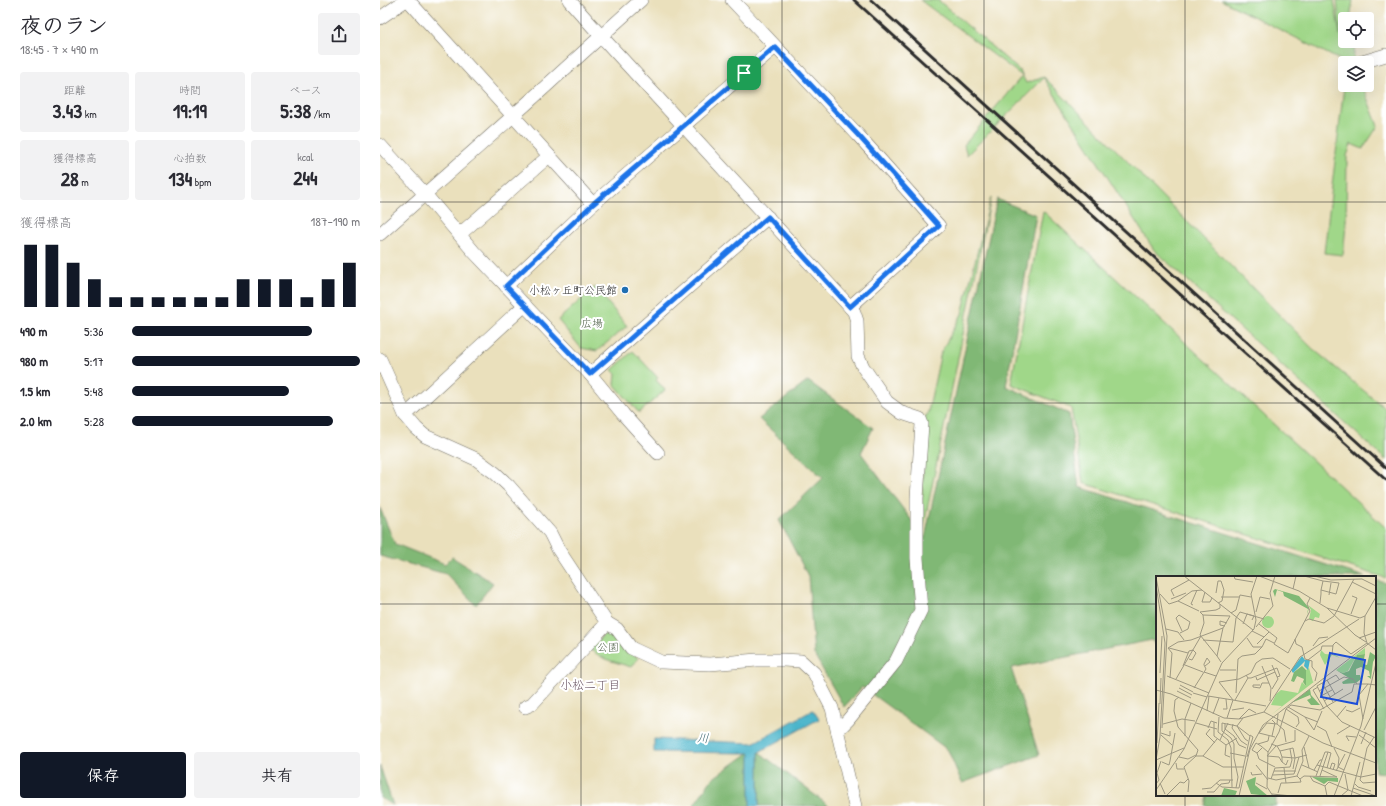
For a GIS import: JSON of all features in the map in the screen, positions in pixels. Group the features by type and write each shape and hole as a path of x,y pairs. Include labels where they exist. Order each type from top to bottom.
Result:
{"street":[{"path":"380,18 407,0 593,204"},
{"path":"570,0 601,36 850,307 854,312 856,321 858,356 863,368 887,402 902,413 920,420 922,424 917,498 917,558 921,610 896,661 848,720 838,730"},
{"path":"380,234 424,193 514,116 640,0"},
{"path":"732,0 858,135 939,226 850,307"},
{"path":"506,286 593,204 775,47"},
{"path":"1374,59 1386,55"},
{"path":"380,145 506,286 590,374 658,453"},
{"path":"460,234 549,156"},
{"path":"590,374 768,217"},
{"path":"405,415 525,305"},
{"path":"380,359 405,415 416,428 425,436 476,459 509,486 550,533 558,549 607,622 617,630 631,648 643,655 661,662 710,664 764,660 801,661 814,673 832,708 855,806"},
{"path":"525,707 532,704 607,622"}],"green space":[{"path":"920,0 938,0 1020,71 1026,83 1044,77 1313,349 1386,409 1386,460 1154,250 1044,78 967,155 964,145 1022,76"},
{"path":"1221,0 1334,0 1338,23 1338,48 1354,48 1354,56 1338,56 1338,59"},
{"path":"1337,0 1353,0 1351,12 1338,12"},
{"path":"1343,92 1365,92 1378,126 1363,149 1351,144 1347,156 1346,225 1343,255 1324,253"},
{"path":"991,197 923,530 922,497 925,418 928,412 941,352 962,314"},
{"path":"997,199 1036,215 1006,386 1069,414 1079,487 1362,576 1156,576 1156,646 1152,640 1011,668 1039,755 962,783 948,750 862,687 844,707 814,654 808,576 779,520 823,478 759,419 808,381 873,428 861,453 925,538"},
{"path":"1043,211 1386,528 1386,578 1083,483 1071,408 1011,384"},
{"name":"広場","path":"595,287 627,326 597,351 581,348 558,320"},
{"path":"633,351 658,378 656,380 665,390 639,413 615,385 616,374 612,370"},
{"path":"380,508 395,544 445,564 452,557 493,583 476,605 446,574 380,556"},
{"path":"1376,580 1386,583 1386,773 1376,772"},
{"name":"公園","path":"608,630 638,658 631,667 605,659 589,649"},
{"path":"750,752 750,806 693,806 712,779"},
{"path":"759,752 829,806 759,806"},
{"path":"380,766 393,805 380,798"},
{"path":"1207,796 1276,796 1276,806 1205,806"}],"water":[{"name":"川","path":"813,710 819,719 759,752 759,806 750,806 750,753 654,752 654,739 753,743"}],"railway":[{"path":"854,0 1386,480"},
{"path":"871,0 1386,468"}],"place":[{"name":"小松ヶ丘町公民館","path":"625,290"}],"district":[{"name":"小松二丁目","path":"590,685"}],"route":[{"path":"775,47 858,135 939,226 850,307 768,217 590,374 506,286 593,204 744,73 775,47"}]}
